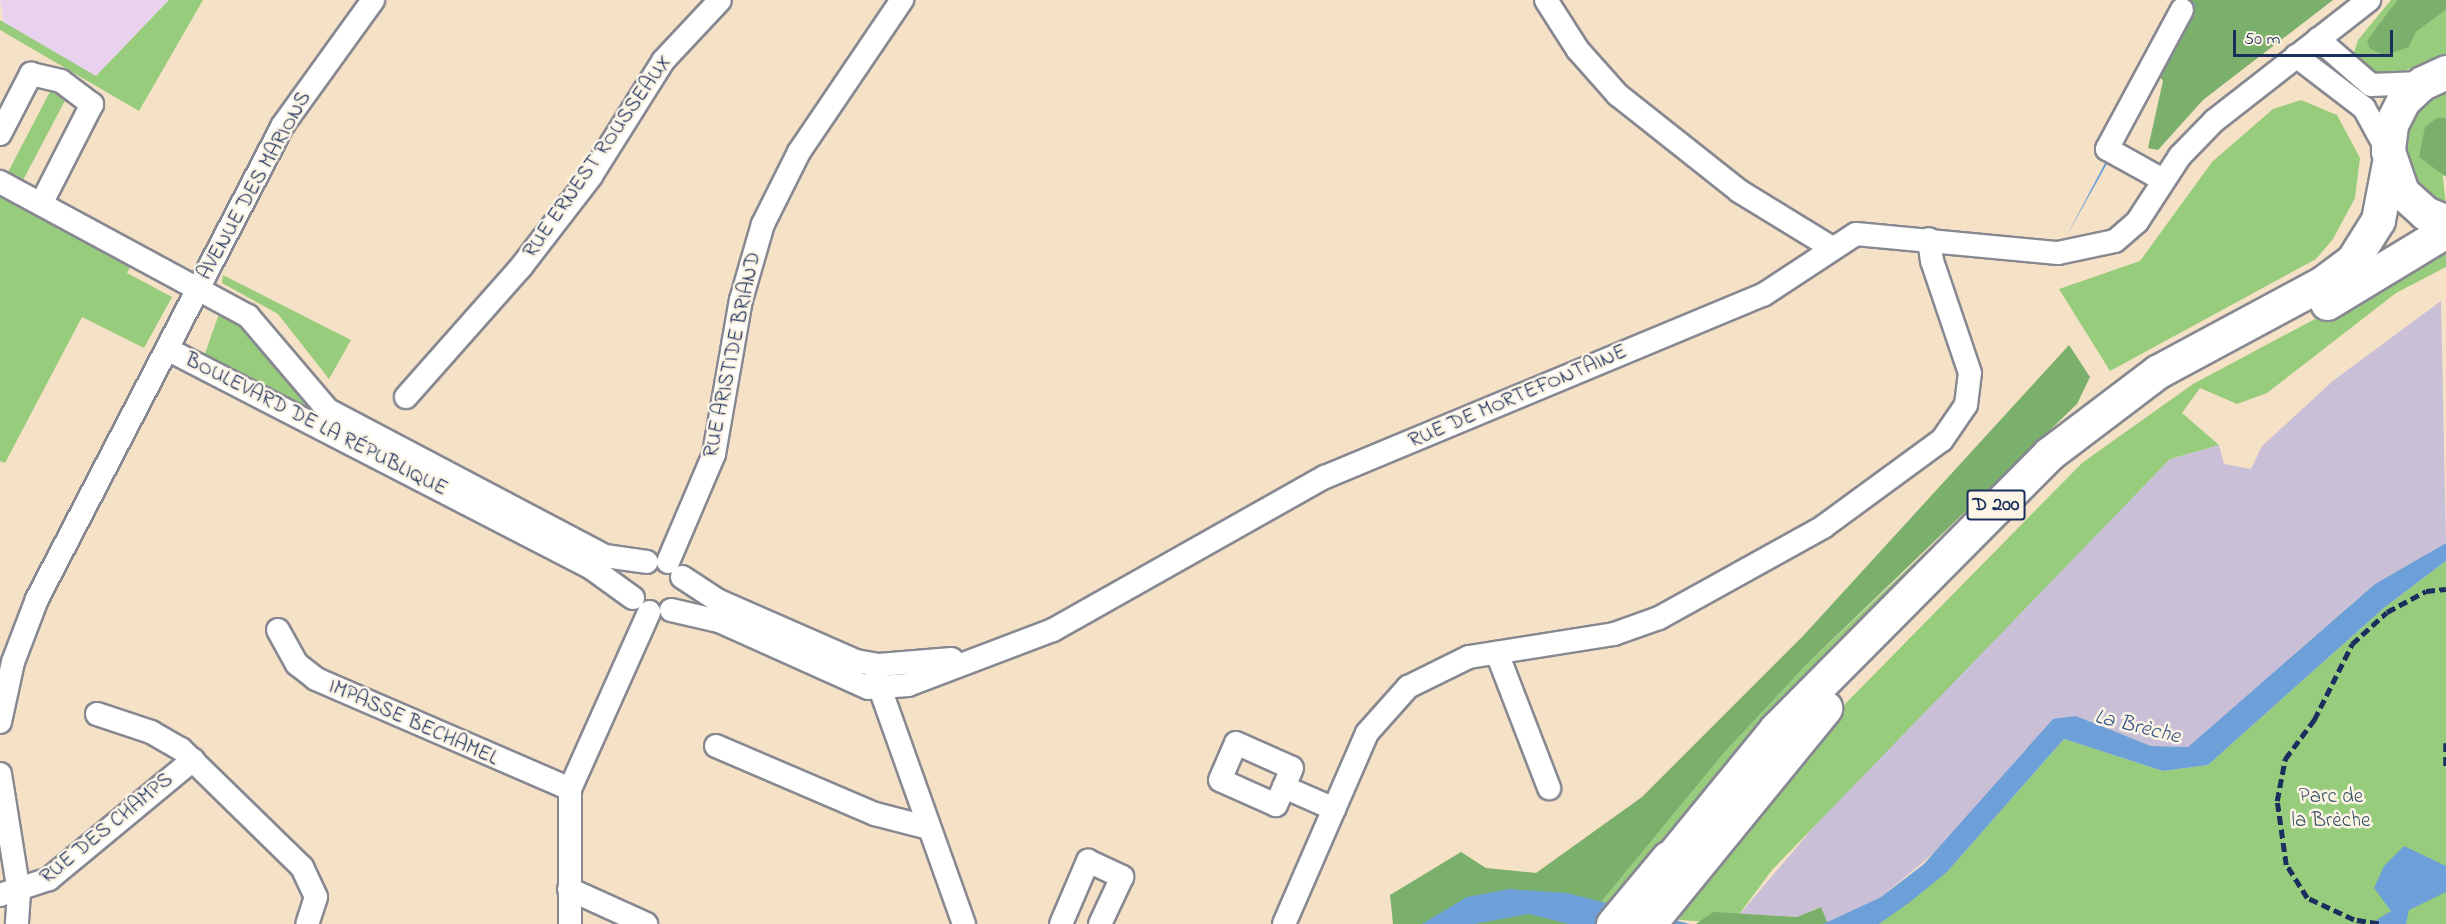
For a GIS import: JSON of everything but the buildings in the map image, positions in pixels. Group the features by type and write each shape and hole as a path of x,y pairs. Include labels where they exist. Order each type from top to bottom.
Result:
{"main road":[{"path":"2434,77 2394,117 2388,157 2408,200 2446,222"},
{"name":"D 200","path":"1634,915 1668,858 1812,691 2074,432 2178,360 2344,269 2378,220 2388,157"},
{"name":"D 200","path":"1634,915 1867,662 2073,455 2175,382 2338,297 2446,231"}],"street":[{"name":"AVENUE DES MARIONS","path":"167,349 292,110 373,0"},
{"name":"RUE ERNEST ROUSSEAUX","path":"406,397 522,267 591,176 663,61 720,0"},
{"name":"RUE ARISTIDE BRIAND","path":"666,567 714,454 741,300 763,224 799,152 902,0"},
{"path":"1546,0 1583,56 1618,95 1725,181 1832,248"},
{"path":"2182,10 2113,152 2163,180 2214,121 2369,0"},
{"path":"2318,39 2371,85 2434,77"},
{"path":"2296,56 2364,108 2388,157"},
{"path":"0,134 31,74 61,81 92,104 41,204"},
{"name":"RUE DE MORTEFONTAINE","path":"880,690 908,685 978,656 1053,630 1325,477 1763,295 1832,248 1864,232 2079,252 2123,236 2163,180"},
{"name":"BOULEVARD DE LA RÉPUBLIQUE","path":"0,182 199,288 253,320 328,410 606,556 666,567"},
{"path":"1284,924 1367,734 1396,697 1442,667 1497,653 1614,634 1659,618 1823,527 1942,440 1966,405 1970,373 1932,261 1929,239"},
{"name":"BOULEVARD DE LA RÉPUBLIQUE","path":"0,722 13,662 33,609 167,349 590,567 641,605"},
{"path":"570,924 570,789 641,605 633,577 666,567 682,597 671,610"},
{"name":"RUE DE MORTEFONTAINE","path":"666,567 717,600 872,664 978,656"},
{"path":"641,605 706,616 880,690"},
{"name":"IMPASSE BECHAMEL","path":"278,630 292,658 316,679 570,789"},
{"path":"1497,653 1549,788"},
{"path":"872,664 964,924"},
{"path":"97,714 161,736 193,760 309,877 316,906 307,924"},
{"path":"716,746 882,816 929,828"},
{"name":"RUE DES CHAMPS","path":"9,894 50,879 193,760"},
{"path":"1,783 9,894 18,924"},
{"path":"1284,787 1334,810"},
{"path":"1061,924 1088,861 1122,877 1100,924"},
{"path":"569,889 646,924"}],"shaded area":[{"path":"0,0 169,0 96,76 4,24"},
{"path":"2441,301 2446,543 2375,584 2188,747 2151,746 2076,716 2024,751 1951,839 1881,897 1827,922 1820,907 1797,917 1740,914 1846,789 2170,459 2219,445 2224,464 2251,469 2262,446 2334,380"}],"green space":[{"path":"169,0 203,0 139,111 0,30 0,20 96,76"},
{"path":"2174,0 2333,0 2203,100 2158,150 2148,148 2163,81 2149,62"},
{"path":"2391,0 2397,0 2367,40 2409,47 2416,32 2446,10 2446,56 2385,77 2361,64 2354,52 2358,40"},
{"path":"2397,0 2446,0 2446,10 2416,32 2409,47 2385,55 2370,49 2367,40"},
{"path":"54,84 69,93 21,184 6,176"},
{"path":"2446,85 2446,118 2437,118 2446,206 2417,187 2401,149 2413,109"},
{"path":"2301,100 2337,115 2360,158 2355,198 2333,239 2316,259 2110,371 2059,289 2140,261 2212,162 2273,109"},
{"path":"2437,118 2446,118 2446,177 2419,157 2425,127"},
{"path":"0,194 132,263 127,273 172,297 144,348 82,317 5,463 0,461"},
{"path":"2446,249 2446,267 2396,293 2267,393 2237,404 2200,388 2182,413 2219,445 2170,459 1772,870 1732,924 1670,919 1847,702 2082,463 2193,384"},
{"path":"223,275 351,340 329,379 278,314 222,283"},
{"path":"220,311 241,318 319,416 203,359"},
{"path":"2069,345 2090,377 2077,404 1808,663 1724,753 1583,924 1393,924 1390,895 1461,852 1486,868 1536,873 1642,797 1803,636"},
{"path":"1971,509 1623,901 1583,924 1724,753 1808,663"},
{"name":"Parc de la Brèche","path":"2446,561 2446,924 1879,924 1947,872 2064,739 2163,771 2208,765 2385,607"},
{"path":"1821,907 1828,924 1696,924 1713,912 1797,917"}],"water":[{"path":"2182,0 2196,5 2066,237 2115,144"},
{"path":"2446,543 2446,561 2385,607 2208,765 2163,771 2064,739 1947,872 1910,902 1879,924 1823,924 1881,897 1924,864 2053,719 2076,716 2151,746 2188,747 2375,584"},
{"path":"2404,846 2446,866 2446,892 2409,910 2406,924 2370,924 2391,911 2374,888 2384,866"},
{"path":"1509,889 1567,893 1690,924 1569,924 1529,914 1474,924 1422,924 1467,897"}],"railway":[{"path":"2379,924 2354,920 2307,898 2286,865 2277,801 2285,759 2314,720 2352,644 2387,612 2426,591 2446,589"},
{"path":"2446,743 2446,767"}],"water label":[{"name":"La Brèche","path":"2137,728"}]}
